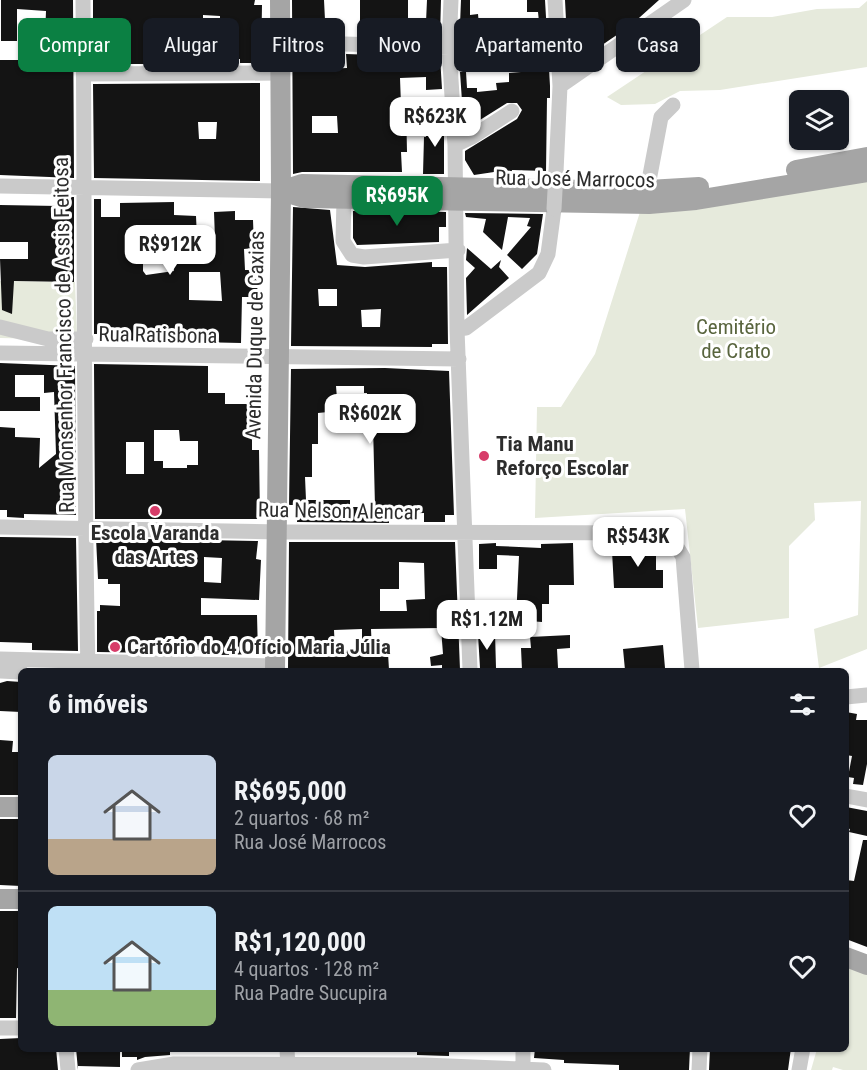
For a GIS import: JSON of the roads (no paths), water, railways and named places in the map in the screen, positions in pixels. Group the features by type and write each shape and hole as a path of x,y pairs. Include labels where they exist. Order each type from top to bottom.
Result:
{"main road":[{"name":"Avenida Duque de Caxias","path":"280,0 280,18"},
{"name":"Avenida Duque de Caxias","path":"275,668 281,191 280,72"},
{"name":"Rua José Marrocos","path":"281,191 302,184 649,204 867,157"},
{"name":"Rua José Marrocos","path":"281,191 304,198 344,199 455,194 724,189 867,172"},
{"path":"0,807 18,807"},
{"path":"0,899 18,899"},
{"path":"849,958 867,965"}],"street":[{"name":"Rua Monsenhor Francisco de Assis Feitosa","path":"83,0 82,187 86,339 88,667"},
{"path":"451,0 448,47 455,145 458,250 457,329 471,668"},
{"path":"457,329 466,328 539,273 548,254 554,209 560,86 555,0"},
{"path":"560,86 684,0"},
{"path":"345,44 448,47"},
{"path":"84,74 280,72"},
{"path":"647,191 661,117 673,105"},
{"path":"455,145 472,137 512,111"},
{"name":"Rua José Marrocos","path":"0,186 281,191"},
{"path":"344,199 343,241 352,255 458,250"},
{"path":"0,327 48,339 86,339"},
{"name":"Rua Ratisbona","path":"0,353 86,356 459,359"},
{"name":"Rua Nelson Alencar","path":"0,527 465,534 655,532 674,542 685,566 692,668"},
{"path":"0,659 88,667 275,668"},
{"path":"0,671 18,672"},
{"path":"849,697 867,695"},
{"path":"849,797 867,801"},
{"path":"0,1028 18,1028"},
{"path":"66,1052 68,1070"},
{"path":"287,1052 288,1067"},
{"path":"523,1052 523,1069"},
{"path":"699,1070 700,1052"},
{"path":"799,1070 802,1052"},
{"path":"138,1070 174,1064 544,1070"}],"place":[{"name":"Tia Manu Reforço Escolar","path":"484,456"},
{"name":"Escola Varanda das Artes","path":"155,511"},
{"name":"Cartório do 4 Ofício Maria Júlia","path":"115,647"}],"park label":[{"name":"Cemitério de Crato","path":"736,339"}]}
